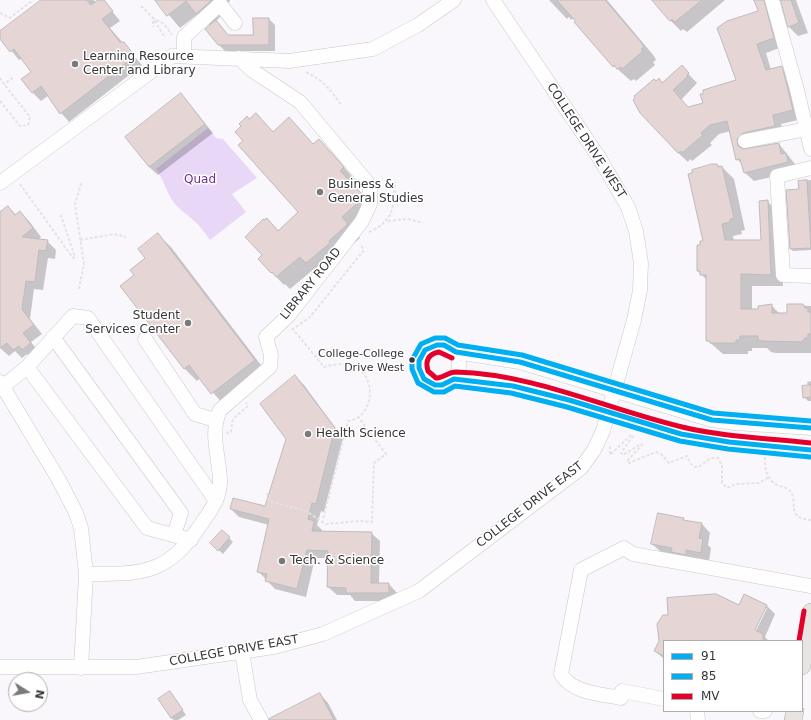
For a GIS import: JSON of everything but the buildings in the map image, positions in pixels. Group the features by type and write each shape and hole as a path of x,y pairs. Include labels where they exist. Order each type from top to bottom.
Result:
{"main road":[{"path":"803,660 811,612"}],"street":[{"path":"0,183 172,56 295,60 373,49 418,25 454,0"},
{"name":"COLLEGE DRIVE WEST","path":"493,0 600,159 628,207 636,231 641,263 640,290 634,320 608,411"},
{"path":"772,0 811,149"},
{"path":"184,56 184,37 220,4 235,23"},
{"name":"LIBRARY ROAD","path":"218,426 220,410 270,367 271,355 266,342 268,334 289,315 358,225 367,212 371,196 367,182 300,102 253,71 239,58"},
{"path":"745,141 807,129"},
{"path":"811,168 777,176 783,275 811,276"},
{"path":"81,668 86,574 83,543 76,513 59,480 1,386 26,366 73,316 88,318 216,501"},
{"path":"53,337 181,514 174,535"},
{"path":"86,574 133,574 156,568 181,551 191,540 216,501 219,492 220,481 214,440 218,426 195,414 145,338"},
{"path":"811,428 735,424 712,420 520,362 456,352 444,345 436,344 425,350 419,361 420,374 429,383 442,386 454,379 476,380 537,391 681,434 728,441 811,450"},
{"path":"454,379 460,363 456,352"},
{"path":"26,366 147,528 191,540"},
{"name":"COLLEGE DRIVE EAST","path":"0,667 136,667 274,647 323,634 419,592 581,468 594,450 603,431 608,411"},
{"path":"663,699 622,691 620,698 588,693 566,682 561,674 581,570 624,548 633,554 811,586"},
{"path":"242,652 250,700 261,720"}],"path":[{"path":"0,13 10,18 33,0"},
{"path":"141,6 152,18 164,36"},
{"path":"152,18 153,27"},
{"path":"152,18 164,24 176,39"},
{"path":"295,60 295,68 318,78 329,87 341,105"},
{"path":"4,84 14,77"},
{"path":"0,78 30,117 28,126 20,126 0,101"},
{"path":"79,289 84,264 75,204 82,181"},
{"path":"388,221 393,206 395,182"},
{"path":"20,184 73,258 75,257 60,213"},
{"path":"368,232 380,227 388,221 408,219 423,223"},
{"path":"80,240 114,234 126,237"},
{"path":"293,329 310,317 364,250 358,242"},
{"path":"290,325 324,367 344,363 361,370 368,380 370,398 359,418 348,421 322,523"},
{"path":"218,426 231,432 233,419 248,406 239,394"},
{"path":"268,493 269,501 306,511 318,518 322,523 334,524 360,521 372,522 374,463 386,454 359,418"},
{"path":"612,441 610,455 632,435 633,436 621,453 623,455 641,444 642,445 627,461 629,463 656,452 661,454 670,463 687,456 690,464 695,467 701,466 712,457 718,458 722,465 722,483 726,488 736,484 759,483 768,477"},
{"path":"766,456 765,467 768,477 778,486 788,489 791,494 796,515 799,518 811,520"}],"green space":[{"name":"Quad","path":"208,128 216,138 223,139 257,178 232,194 246,212 210,240 198,225 175,204 156,169"}],"transit line":[{"name":"85","path":"810,457 728,449 680,441 567,407 511,393 455,386 444,392 434,392 418,383 412,369 412,360 421,344 435,338 445,338 458,345 522,355 713,413 811,421"},
{"name":"91","path":"811,428 712,420 520,362 456,352 444,345 437,345 425,350 419,361 419,368 424,379 435,385 442,385 454,379 513,386 569,400 681,434 729,442 811,450"},
{"name":"MV","path":"452,358 439,352 432,354 427,361 428,371 436,378 456,372 485,374 514,379 682,427 730,435 811,443"},
{"name":"MV","path":"799,640 804,611"}],"place":[{"name":"Learning Resource Center and Library","path":"75,64"},
{"name":"Business & General Studies","path":"320,192"},
{"name":"Student Services Center","path":"188,323"},
{"name":"College-College Drive West","path":"412,360"},
{"name":"Health Science","path":"308,434"},
{"name":"Tech. & Science","path":"282,561"}]}
